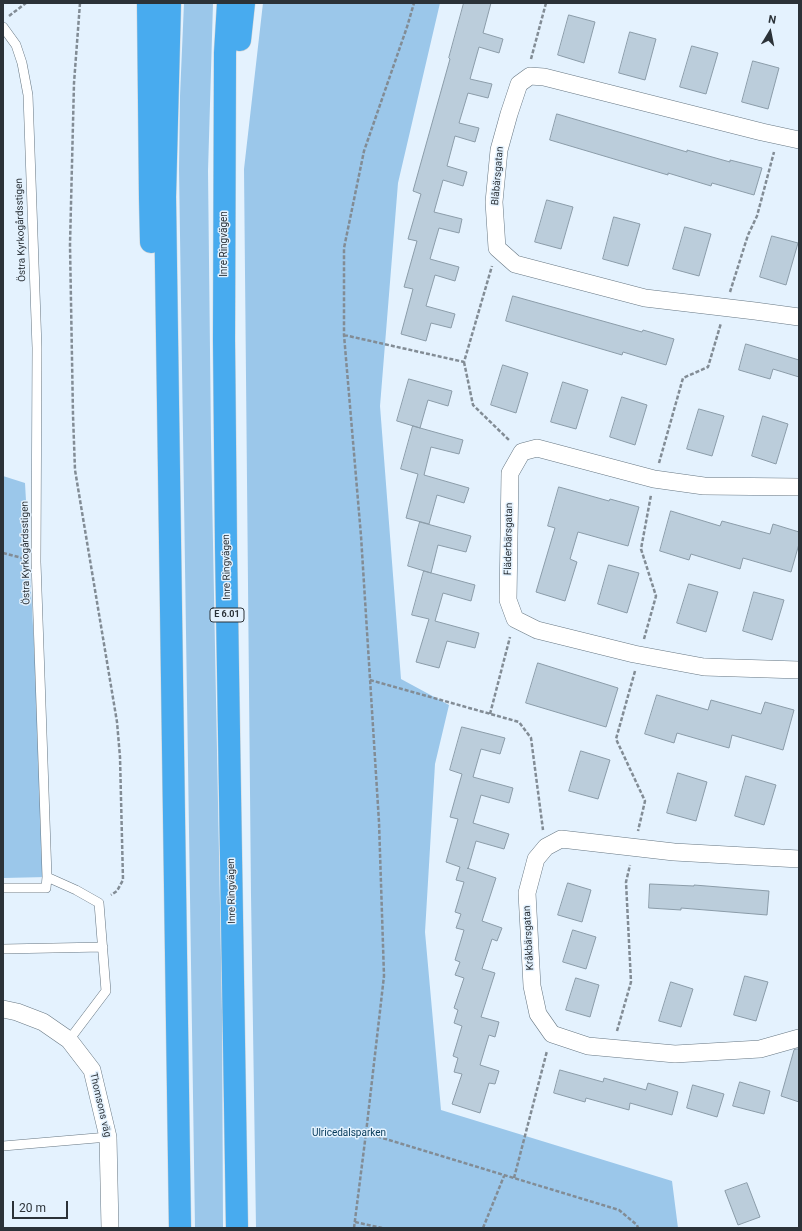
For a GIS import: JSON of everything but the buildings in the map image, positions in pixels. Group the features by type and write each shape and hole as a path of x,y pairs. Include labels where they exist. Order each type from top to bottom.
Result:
{"highway":[{"path":"148,3 150,198 154,303 169,440"},
{"path":"170,3 165,197 180,1228"},
{"name":"Inre Ringvägen","path":"228,3 225,53 224,340 226,546 238,1228"},
{"path":"224,194 244,3"}],"street":[{"path":"530,76 544,77 799,140"},
{"name":"Blåbärsgatan","path":"497,248 494,202 499,150 519,84 530,76"},
{"path":"497,248 515,264 645,298 799,317"},
{"path":"522,452 537,448 654,479 704,486 799,487"},
{"name":"Fläderbärsgatan","path":"515,619 508,600 510,473 522,452"},
{"path":"515,619 538,630 639,655 704,667 799,670"},
{"path":"546,847 561,839 674,852 799,859"},
{"name":"Kråkbärsgatan","path":"546,847 536,859 527,893 532,986 538,1014 552,1034"},
{"name":"Thomsons väg","path":"3,1009 17,1012 43,1022 70,1040 92,1070 108,1137 110,1228"},
{"path":"552,1034 588,1046 675,1054 760,1048 799,1038"}],"lane":[{"name":"Östra Kyrkogårdsstigen","path":"3,27 16,45 22,63 28,95 37,348 36,562 47,877"},
{"path":"3,888 46,888 47,877 100,903 106,991 70,1040"},
{"path":"3,949 103,947"},
{"path":"3,1146 108,1137"}],"path":[{"path":"9,16 26,3"},
{"path":"80,3 74,83 70,245 75,470 117,722 120,757 123,880 117,891 100,903"},
{"path":"354,1228 384,976 379,822 361,536 344,335 344,248 364,151 414,3"},
{"path":"530,76 530,61 546,3"},
{"path":"612,1048 631,982 626,882 645,801 616,739 656,596 641,549 654,479 683,378 708,367 748,235 757,216 778,136"},
{"path":"497,248 464,362 473,405 522,452"},
{"path":"344,335 464,362"},
{"path":"3,553 36,562"},
{"path":"490,714 515,619"},
{"path":"370,680 519,722 531,738 546,847"},
{"path":"514,1178 552,1034"},
{"path":"366,1134 619,1210 637,1225 638,1228"},
{"path":"483,1228 504,1176"},
{"path":"355,1222 382,1228"}],"green space":[{"path":"184,3 213,3 208,171 211,440 222,1010 223,1228 195,1228 179,169"},
{"name":"Ulricedalsparken","path":"263,3 440,3 398,183 380,406 401,679 449,705 435,764 425,932 441,1110 672,1181 678,1228 256,1228 251,895 244,169"},
{"path":"3,476 25,483 47,877 3,878"}]}
